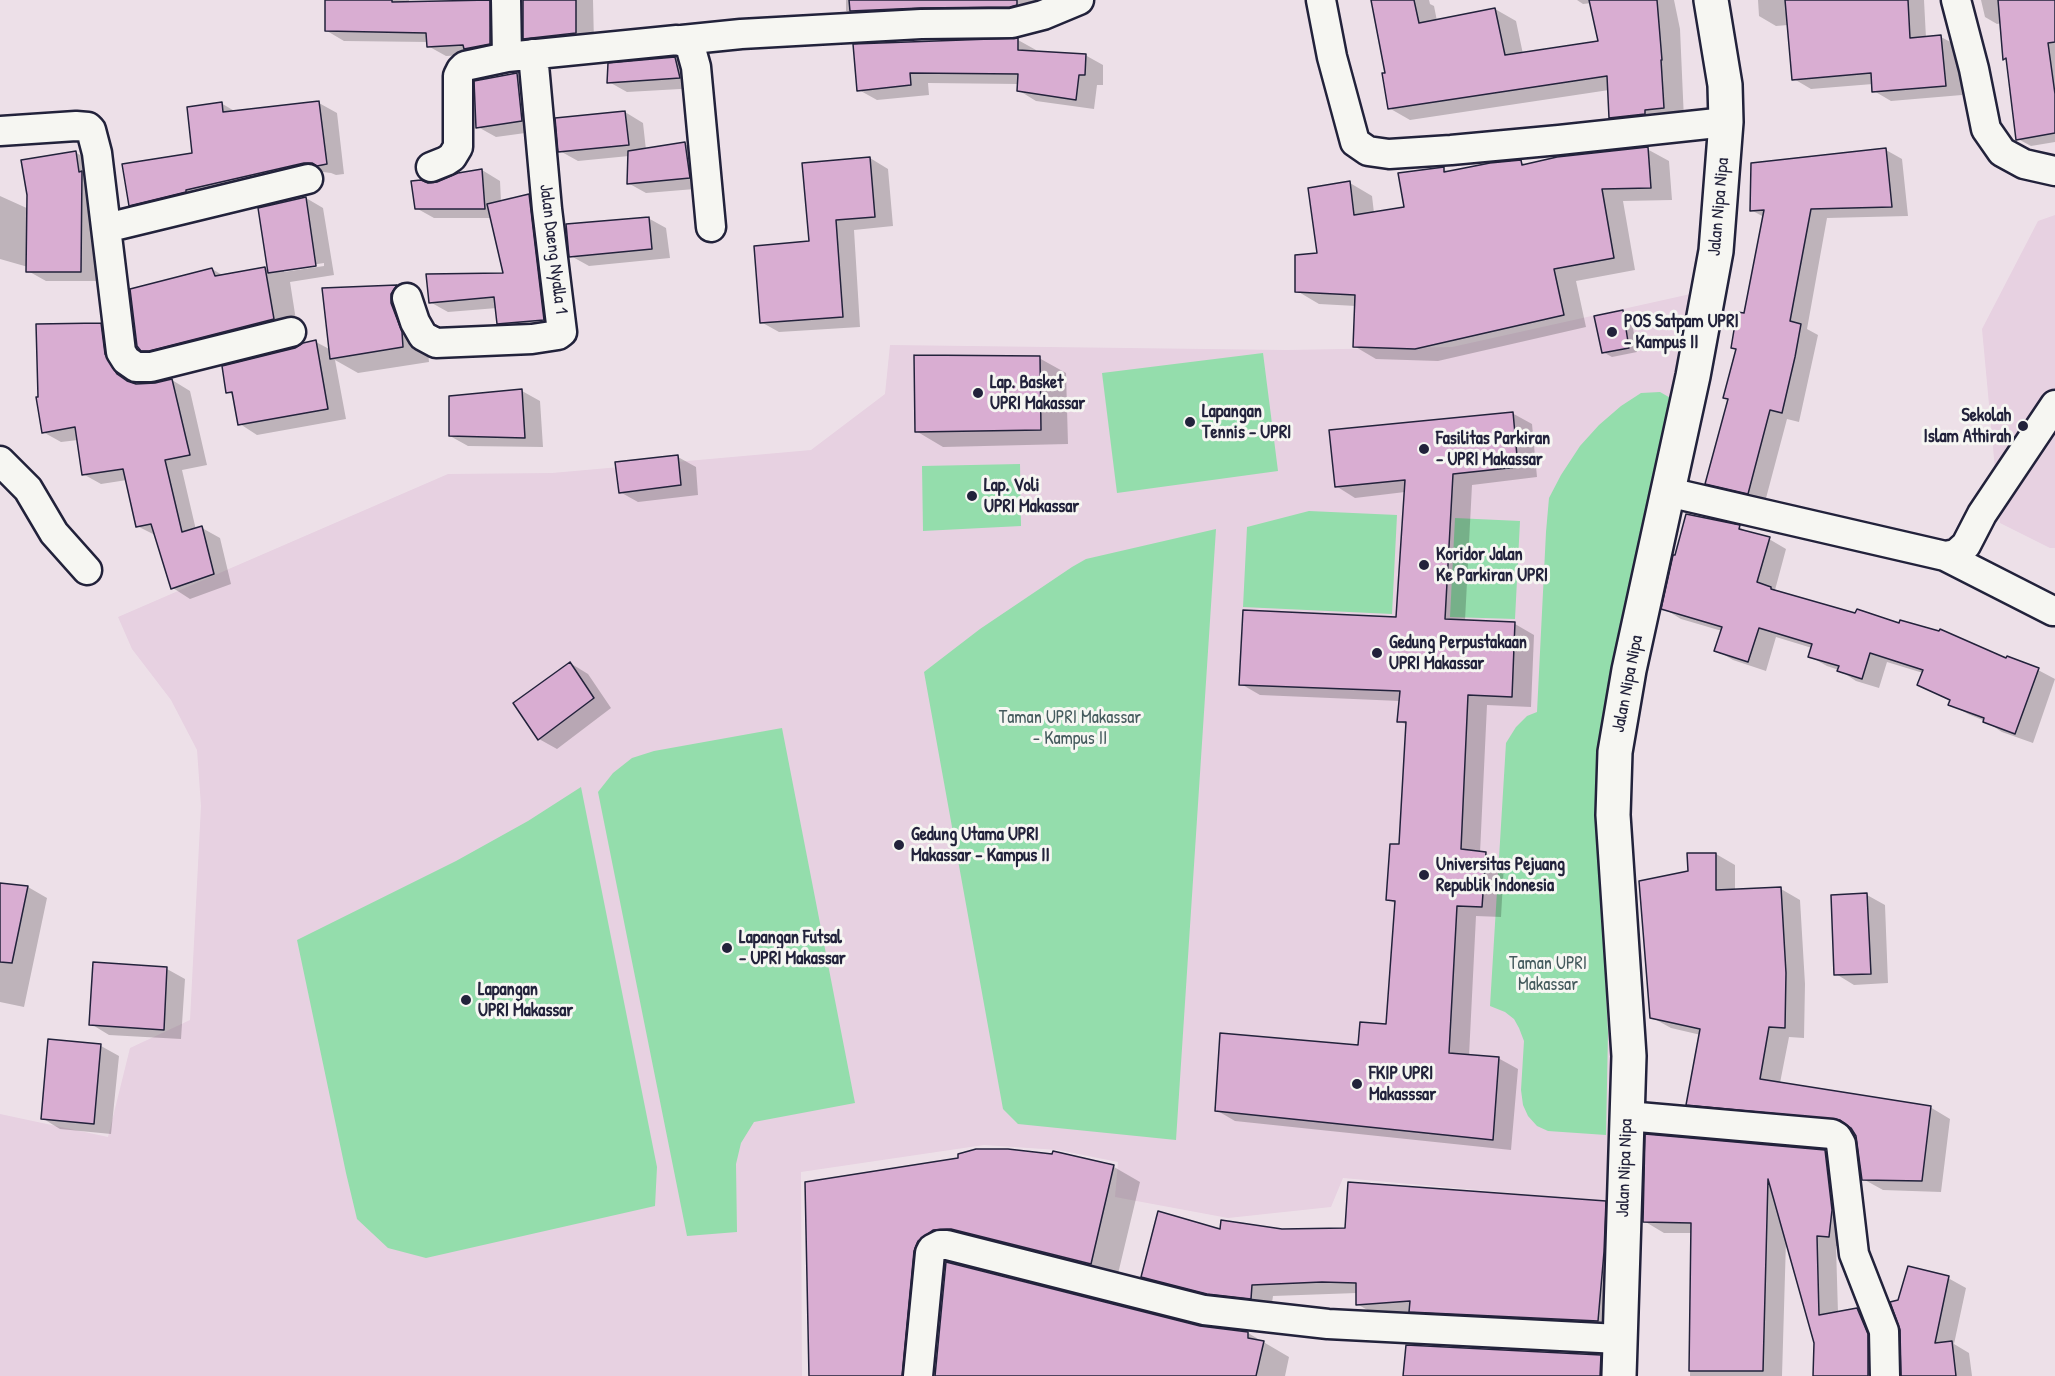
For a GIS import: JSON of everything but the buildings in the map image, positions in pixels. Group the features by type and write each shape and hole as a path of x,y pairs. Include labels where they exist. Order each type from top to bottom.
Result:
{"street":[{"name":"Jalan Daeng Nyalla 1","path":"407,298 415,322 423,336 436,343 532,339 558,335 564,329 547,209 520,56 506,0"},
{"path":"431,167 452,157 458,147 458,84 461,70 465,66 520,56 777,32 921,24 1012,22 1043,15 1079,0"},
{"path":"1321,0 1332,57 1355,142 1368,151 1389,154 1451,150 1726,122"},
{"name":"Jalan Nipa Nipa","path":"1618,1376 1629,1056 1613,815 1615,752 1629,670 1694,376 1716,251 1726,122 1725,86 1711,0"},
{"path":"1956,0 1974,69 1986,129 2002,152 2024,164 2055,171"},
{"path":"682,40 691,49 696,67 711,226"},
{"path":"0,131 88,127 91,130 97,153 121,352 126,360 136,367 151,367 291,332"},
{"path":"106,228 308,179"},
{"path":"1945,556 1956,554 1966,545 1982,514 2055,405"},
{"path":"0,461 28,489 54,533 87,570"},
{"path":"1668,492 1945,556 2053,611"},
{"path":"1627,1116 1832,1134 1837,1137 1841,1144 1854,1254 1884,1330 1885,1376"},
{"path":"918,1376 930,1253 932,1249 940,1245 948,1245 1204,1310 1328,1323 1619,1339"}],"shaded area":[{"name":"Sekolah Islam Athirah","path":"2055,215 2055,548 2050,548 2000,523 1982,329 2038,221"},
{"name":"Gedung Utama UPRI Makassar - Kampus II","path":"1695,293 1620,638 1598,761 1597,807 1601,884 1614,1029 1612,1202 1343,1178 1331,1207 1228,1218 1115,1197 1118,1162 1058,1150 984,1145 801,1172 802,1376 0,1376 0,1114 108,1137 130,1048 190,1020 201,806 197,750 171,700 132,649 118,617 448,474 552,473 811,450 885,394 890,345 1287,350 1452,347"}],"green space":[{"name":"Lapangan Tennis - UPRI","path":"1263,353 1278,471 1117,493 1102,373"},
{"name":"Taman UPRI Makassar","path":"1660,392 1674,400 1620,638 1598,761 1597,807 1608,1033 1606,1135 1548,1131 1537,1126 1528,1116 1523,1105 1521,1090 1524,1041 1519,1028 1514,1019 1505,1012 1490,1006 1506,743 1516,727 1527,716 1537,712 1549,498 1580,446 1599,425 1641,393"},
{"name":"Lap. Voli UPRI Makassar","path":"1020,464 1021,526 923,531 922,466"},
{"path":"1309,511 1397,515 1392,614 1243,607 1247,527"},
{"path":"1455,518 1520,521 1515,619 1450,617"},
{"name":"Taman UPRI Makassar - Kampus II","path":"1216,529 1176,1140 1018,1124 1003,1109 924,672 980,629 1086,559"},
{"name":"Lapangan Futsal - UPRI Makassar","path":"782,728 855,1103 754,1122 741,1143 736,1164 737,1232 687,1236 598,792 613,773 632,758 654,751"},
{"name":"Lapangan UPRI Makassar","path":"581,787 657,1167 655,1206 426,1258 388,1248 357,1219 297,940 456,861 528,821"}],"place":[{"name":"POS Satpam UPRI - Kampus II","path":"1612,332"},
{"name":"Lap. Basket UPRI Makassar","path":"978,393"},
{"name":"Lapangan Tennis - UPRI","path":"1190,422"},
{"name":"Sekolah Islam Athirah","path":"2023,426"},
{"name":"Fasilitas Parkiran - UPRI Makassar","path":"1424,449"},
{"name":"Lap. Voli UPRI Makassar","path":"972,496"},
{"name":"Koridor Jalan Ke Parkiran UPRI","path":"1424,565"},
{"name":"Gedung Perpustakaan UPRI Makassar","path":"1377,653"},
{"name":"Gedung Utama UPRI Makassar - Kampus II","path":"899,845"},
{"name":"Universitas Pejuang Republik Indonesia","path":"1424,875"},
{"name":"Lapangan Futsal - UPRI Makassar","path":"727,948"},
{"name":"Lapangan UPRI Makassar","path":"466,1000"},
{"name":"FKIP UPRI Makasssar","path":"1357,1084"}]}
